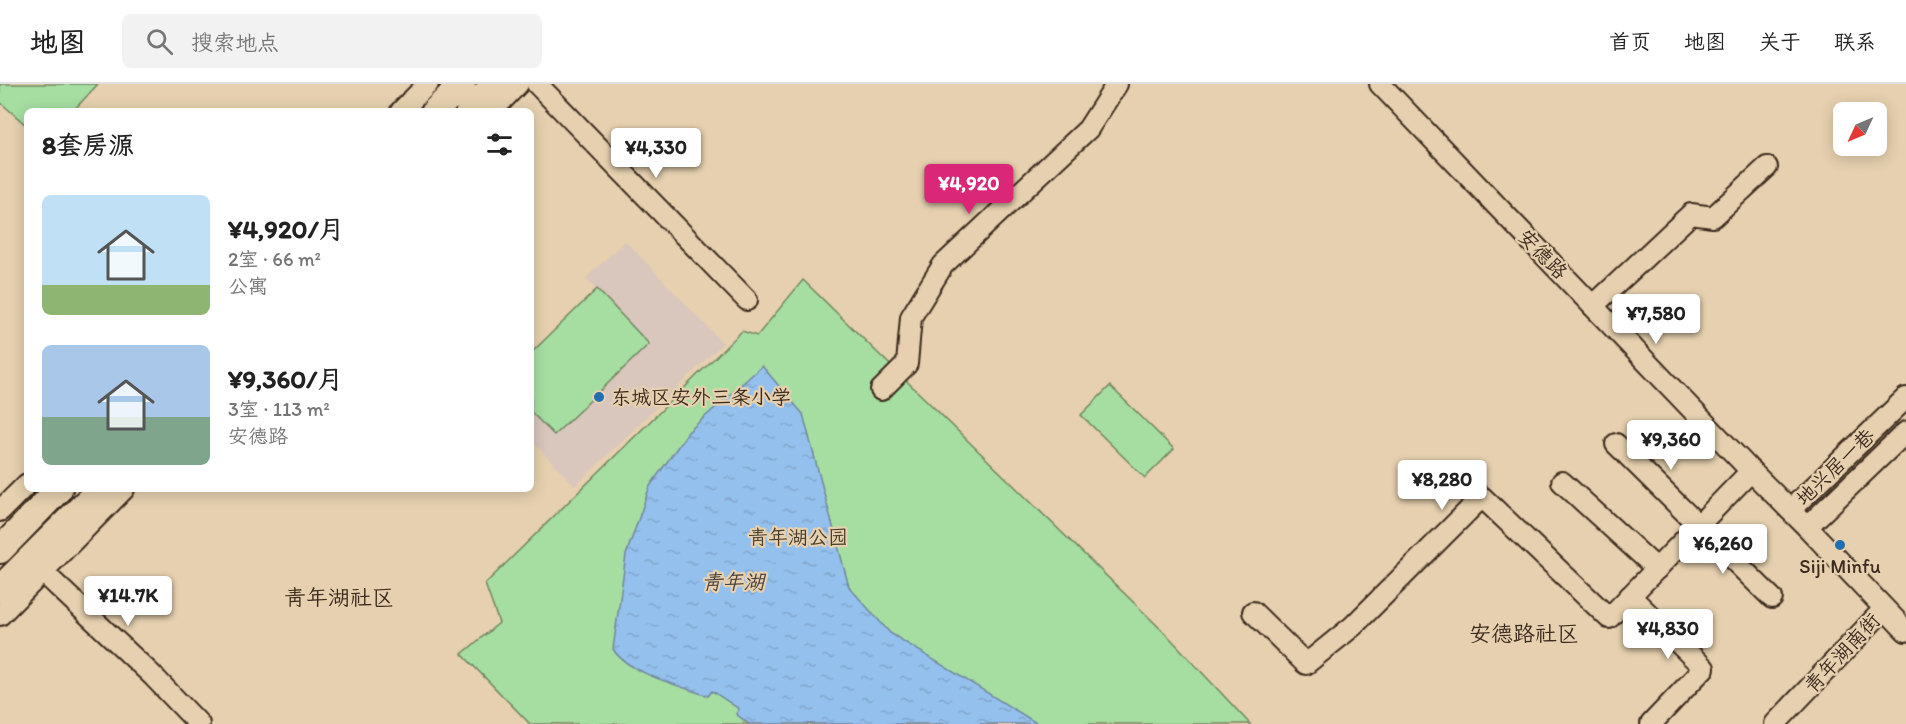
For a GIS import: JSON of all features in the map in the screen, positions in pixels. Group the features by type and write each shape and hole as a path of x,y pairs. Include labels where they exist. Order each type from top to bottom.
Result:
{"main road":[{"path":"438,108 462,84"},
{"path":"471,108 495,84"},
{"path":"2,540 56,492"},
{"path":"0,589 36,566 98,492"}],"street":[{"path":"403,108 428,84"},
{"path":"495,108 518,84"},
{"path":"537,84 747,300"},
{"path":"881,390 907,364 911,317 943,265 1088,129 1117,84"},
{"name":"安德路","path":"1380,84 1906,631"},
{"path":"1593,306 1691,214 1713,217 1767,167"},
{"name":"地兴居一巷","path":"1790,510 1906,399"},
{"name":"地兴居一巷","path":"1807,527 1906,432"},
{"path":"1616,444 1772,598"},
{"path":"1253,612 1306,664 1353,626 1482,497 1609,618 1751,471"},
{"path":"1562,482 1657,569"},
{"path":"0,511 24,487"},
{"path":"0,615 36,566 121,492"},
{"path":"36,566 153,676 199,724"},
{"path":"1630,596 1704,668 1651,724"},
{"name":"青年湖南街","path":"1775,724 1884,609"}],"shaded area":[{"name":"东城区安外三条小学","path":"625,241 723,343 575,486 534,443 534,350 597,290 586,278"}],"green space":[{"path":"0,84 98,84 76,108 24,108 24,123 0,102"},
{"name":"青年湖公园","path":"803,280 1169,637 1250,724 530,724 462,654 499,623 485,584 742,331 757,336"},
{"path":"597,289 649,344 554,435 534,415 534,350"},
{"path":"1110,386 1174,449 1145,478 1081,415"}],"water":[{"name":"青年湖","path":"762,366 803,414 849,587 890,633 1038,724 749,724 736,714 739,709 712,691 708,696 656,678 630,665 613,649 626,555 650,486 688,432"}],"place":[{"name":"东城区安外三条小学","path":"599,397"},
{"name":"Siji Minfu","path":"1840,545"}],"district":[{"name":"青年湖社区","path":"339,597"},
{"name":"安德路社区","path":"1524,633"}]}
